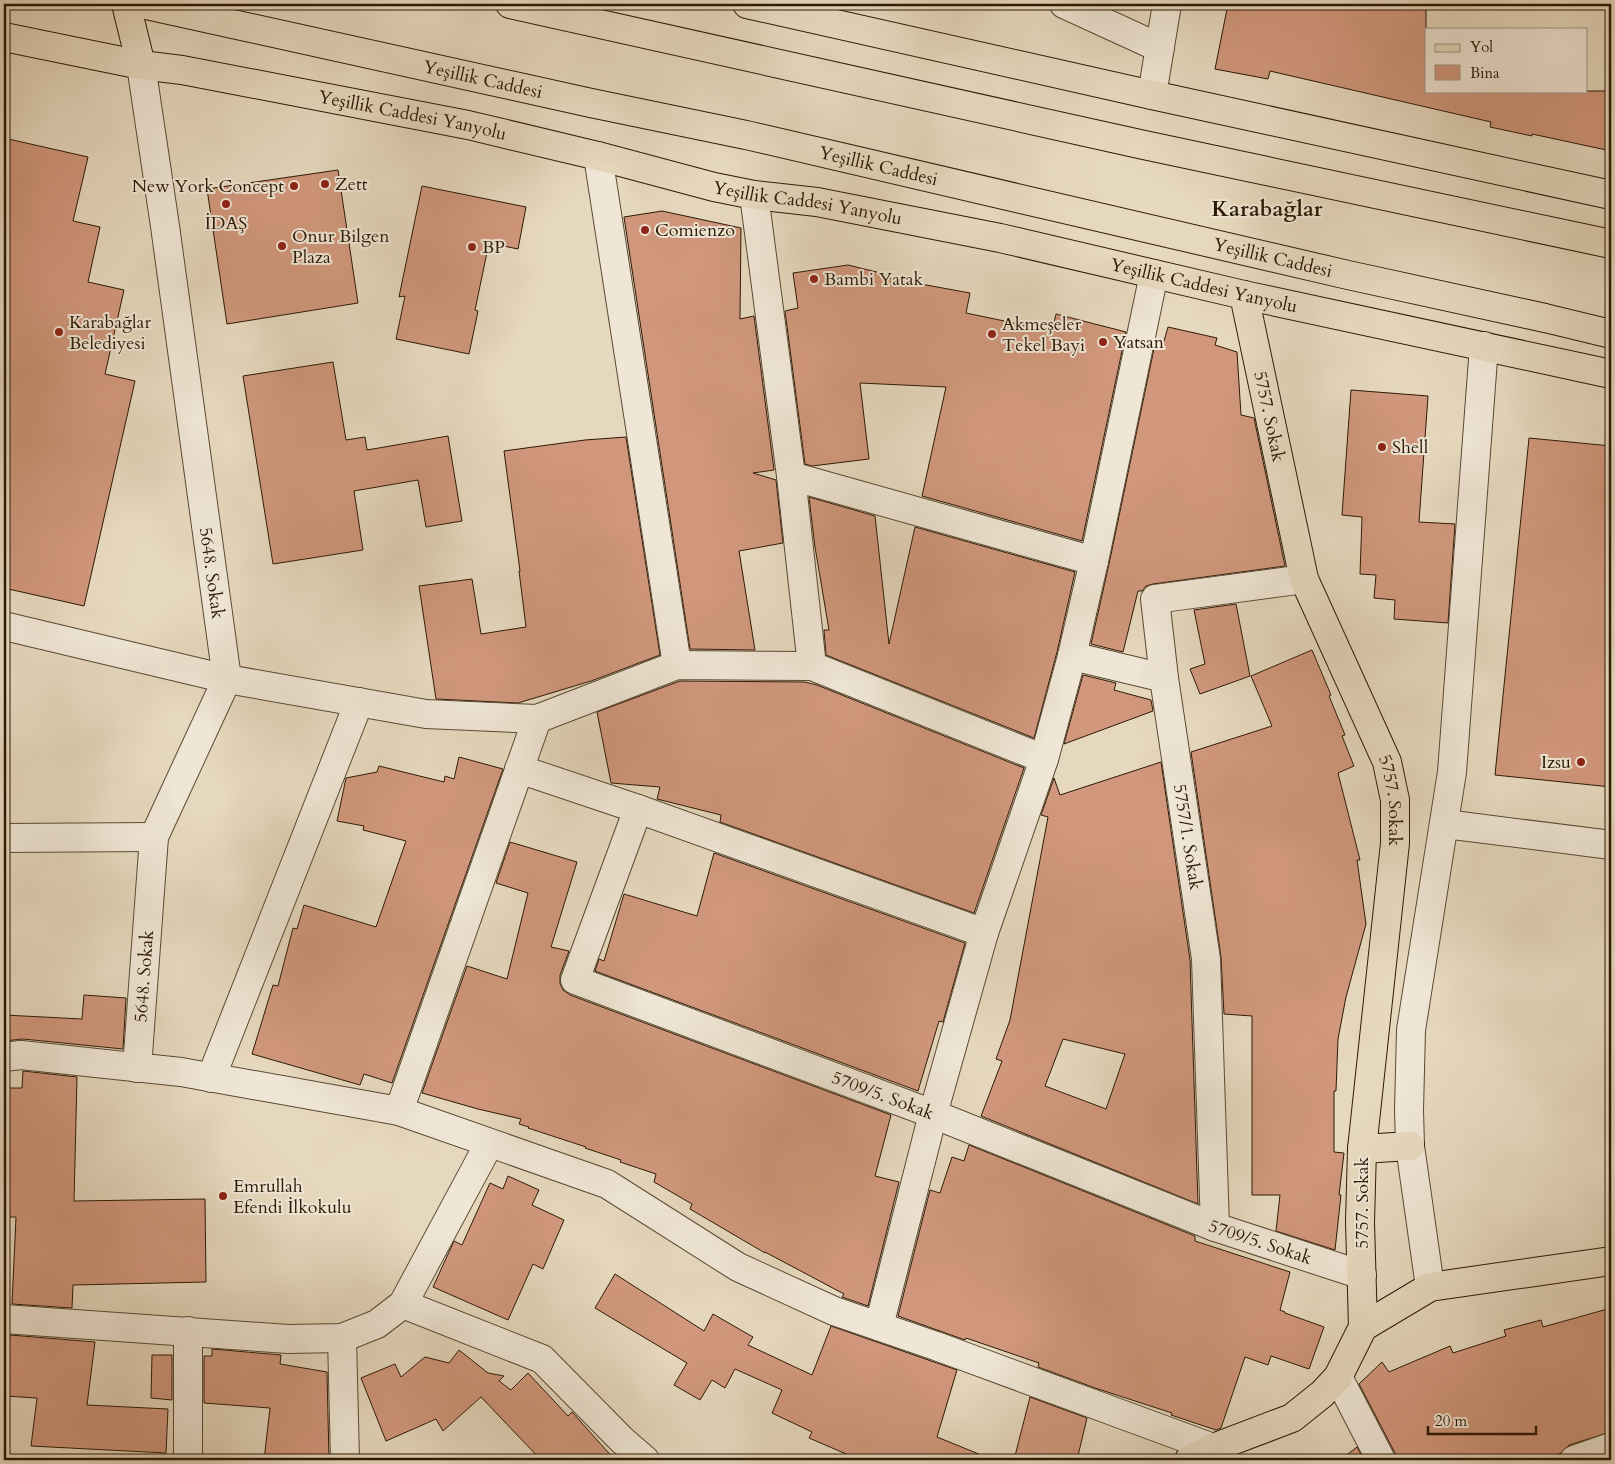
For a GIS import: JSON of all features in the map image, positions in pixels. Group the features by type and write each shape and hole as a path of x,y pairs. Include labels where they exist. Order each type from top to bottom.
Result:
{"main road":[{"path":"126,4 141,66"},
{"name":"Yeşillik Caddesi","path":"142,4 582,101 746,135 1611,334"},
{"path":"510,4 1144,145 1611,244"},
{"path":"748,4 1152,95 1611,195"},
{"name":"Yeşillik Caddesi Yanyolu","path":"4,37 141,66 182,70 468,125 598,156 714,187 754,195 817,202 1000,238 1244,295 1611,374"},
{"name":"5757. Sokak","path":"1244,295 1304,579 1387,762 1395,800 1395,843 1362,1149 1360,1222 1363,1327"},
{"path":"1362,1149 1410,1146"},
{"path":"1189,1460 1214,1448 1292,1418 1322,1394 1338,1377 1363,1327 1430,1287 1611,1261"}],"street":[{"path":"1064,4 1160,48"},
{"path":"1152,95 1167,4"},
{"name":"5648. Sokak","path":"137,1068 154,837 227,679 165,226 141,66"},
{"path":"598,156 676,665"},
{"path":"754,195 791,476 812,666"},
{"path":"879,1326 933,1114 984,933 1044,759 1072,656 1094,561 1154,274"},
{"path":"1430,1287 1410,1146 1411,1030 1452,772 1484,346"},
{"path":"791,476 1094,561"},
{"name":"5757/1. Sokak","path":"1215,1227 1206,959 1164,678 1155,599 1304,579"},
{"path":"4,626 227,679 426,714 537,719 676,665 812,666 1044,759"},
{"path":"1072,656 1164,678"},
{"path":"212,1078 359,702"},
{"path":"399,1111 537,719"},
{"path":"519,769 984,933"},
{"name":"5709/5. Sokak","path":"638,810 575,980 933,1114 1215,1227 1362,1275"},
{"path":"1445,824 1611,845"},
{"path":"4,838 154,837"},
{"path":"4,1057 21,1055 212,1078 399,1111 607,1184 738,1267 834,1311 936,1346 1214,1448"},
{"path":"4,1319 188,1330 288,1339 342,1338 377,1324 403,1304 489,1144"},
{"path":"403,1304 542,1358 622,1440 646,1460"},
{"path":"188,1330 188,1460"},
{"path":"342,1338 345,1460"},
{"path":"1338,1377 1381,1460"},
{"path":"1574,1460 1611,1447"}],"building":[{"path":"1228,4 1426,4 1425,92 1611,91 1611,151 1490,127 1491,122 1270,71 1268,79 1215,69"},
{"name":"Karabağlar Belediyesi","path":"4,138 88,157 73,221 100,227 88,282 124,290 105,374 135,381 84,606 4,588"},
{"name":"Onur Bilgen Plaza","path":"338,170 358,303 227,324 207,189"},
{"path":"422,186 526,207 518,249 489,243 475,310 478,311 469,354 396,339 405,296 399,297"},
{"path":"662,211 741,228 740,319 754,316 774,470 753,473 776,480 783,543 739,551 755,650 690,649 624,217"},
{"path":"848,265 889,275 888,278 970,293 966,313 1052,331 1056,314 1126,332 1082,541 922,496 946,387 860,383 869,459 812,466 805,464 785,311 798,308 793,273"},
{"path":"1168,327 1217,338 1215,345 1237,352 1241,415 1254,418 1285,566 1146,586 1142,591 1138,591 1123,652 1091,644 1156,339 1164,341"},
{"path":"333,362 346,440 365,437 367,450 448,436 462,521 426,527 418,480 354,491 363,550 273,564 243,376"},
{"path":"1351,390 1428,396 1419,522 1455,524 1448,623 1394,619 1395,600 1374,598 1376,575 1360,574 1362,517 1342,515"},
{"path":"626,437 660,655 591,681 518,703 436,699 419,586 472,579 481,634 526,627 504,451 585,440"},
{"path":"1529,438 1611,446 1611,787 1495,775"},
{"path":"809,497 875,516 889,644 915,527 1075,572 1057,652 1034,738 826,655 824,630 829,630 815,547"},
{"path":"1236,604 1250,676 1200,694 1190,669 1205,664 1194,610"},
{"path":"1312,650 1331,695 1329,696 1345,735 1342,736 1354,766 1338,773 1360,860 1357,860 1366,924 1346,997 1338,1039 1336,1091 1334,1091 1334,1152 1344,1153 1335,1250 1276,1231 1280,1195 1252,1195 1252,1016 1224,1014 1221,957 1191,752 1272,726 1251,676"},
{"path":"1083,675 1116,683 1114,690 1151,700 1153,711 1064,744"},
{"path":"680,681 805,682 817,685 1024,768 974,913 720,822 721,815 657,799 660,787 611,783 597,712"},
{"path":"459,757 503,769 392,1083 364,1074 360,1085 252,1054 273,985 278,986 293,928 297,929 304,905 376,927 406,841 363,830 364,826 337,821 346,778 377,772 379,766 444,782 445,776 454,779"},
{"path":"1161,762 1190,960 1198,1204 981,1116 1002,1061 996,1059 1010,1020 1048,817 1041,815 1054,778 1060,795","holes":["1063,1039 1125,1054 1106,1109 1045,1086"]},
{"path":"510,842 577,862 551,947 569,951 560,975 560,983 563,990 570,995 891,1115 875,1176 899,1182 868,1306 842,1297 844,1294 765,1253 690,1209 692,1204 654,1182 656,1174 620,1162 621,1160 586,1147 528,1128 519,1124 521,1119 422,1093 467,966 507,979 528,893 496,883"},
{"path":"714,853 965,943 943,1022 939,1021 918,1091 595,971 599,959 604,961 624,894 697,916"},
{"path":"84,995 126,998 123,1049 23,1039 4,1041 4,1015 82,1019"},
{"path":"23,1071 77,1077 74,1201 205,1199 206,1282 73,1285 72,1308 12,1304 16,1217 4,1217 4,1088 22,1088"},
{"path":"969,1145 1195,1236 1195,1241 1290,1272 1280,1310 1324,1327 1309,1369 1271,1356 1268,1365 1245,1357 1221,1428 1216,1430 1038,1367 1039,1363 966,1338 965,1340 898,1316 930,1190 940,1193 952,1157 964,1161"},
{"path":"508,1176 539,1190 532,1205 564,1220 543,1269 533,1264 508,1320 433,1287 454,1241 462,1245 490,1183 503,1189"},
{"path":"615,1274 704,1331 713,1314 753,1337 748,1345 812,1375 831,1326 957,1370 937,1437 991,1460 860,1460 809,1438 812,1432 772,1413 782,1390 735,1369 725,1388 712,1380 700,1400 674,1385 687,1363 595,1308"},
{"path":"1611,1308 1611,1432 1569,1445 1561,1453 1544,1460 1397,1460 1359,1384 1382,1362 1389,1372 1450,1346 1453,1353 1506,1336 1504,1330 1541,1320 1543,1327"},
{"path":"10,1335 95,1342 87,1405 168,1409 166,1453 31,1446 37,1398 5,1396"},
{"path":"212,1349 281,1355 280,1364 327,1372 329,1460 264,1460 270,1408 204,1403 204,1356 212,1356"},
{"path":"459,1350 488,1373 504,1376 499,1381 511,1390 528,1373 568,1416 572,1412 615,1460 541,1460 481,1397 443,1431 436,1419 386,1441 361,1378 395,1364 401,1377 425,1357 449,1363"},
{"path":"152,1355 172,1355 172,1400 151,1398"},
{"path":"1030,1397 1087,1418 1077,1460 1014,1460"},
{"path":"1357,1447 1364,1460 1340,1460"}],"place":[{"name":"Zett","path":"325,184"},
{"name":"New York Concept","path":"294,186"},
{"name":"İDAŞ","path":"226,204"},
{"name":"Comienzo","path":"645,230"},
{"name":"Onur Bilgen Plaza","path":"282,246"},
{"name":"BP","path":"472,247"},
{"name":"Bambi Yatak","path":"814,279"},
{"name":"Karabağlar Belediyesi","path":"59,332"},
{"name":"Akmeşeler Tekel Bayi","path":"992,334"},
{"name":"Yatsan","path":"1103,342"},
{"name":"Shell","path":"1382,447"},
{"name":"Izsu","path":"1581,762"},
{"name":"Emrullah Efendi İlkokulu","path":"223,1196"}],"district":[{"name":"Karabağlar","path":"1267,208"}]}
